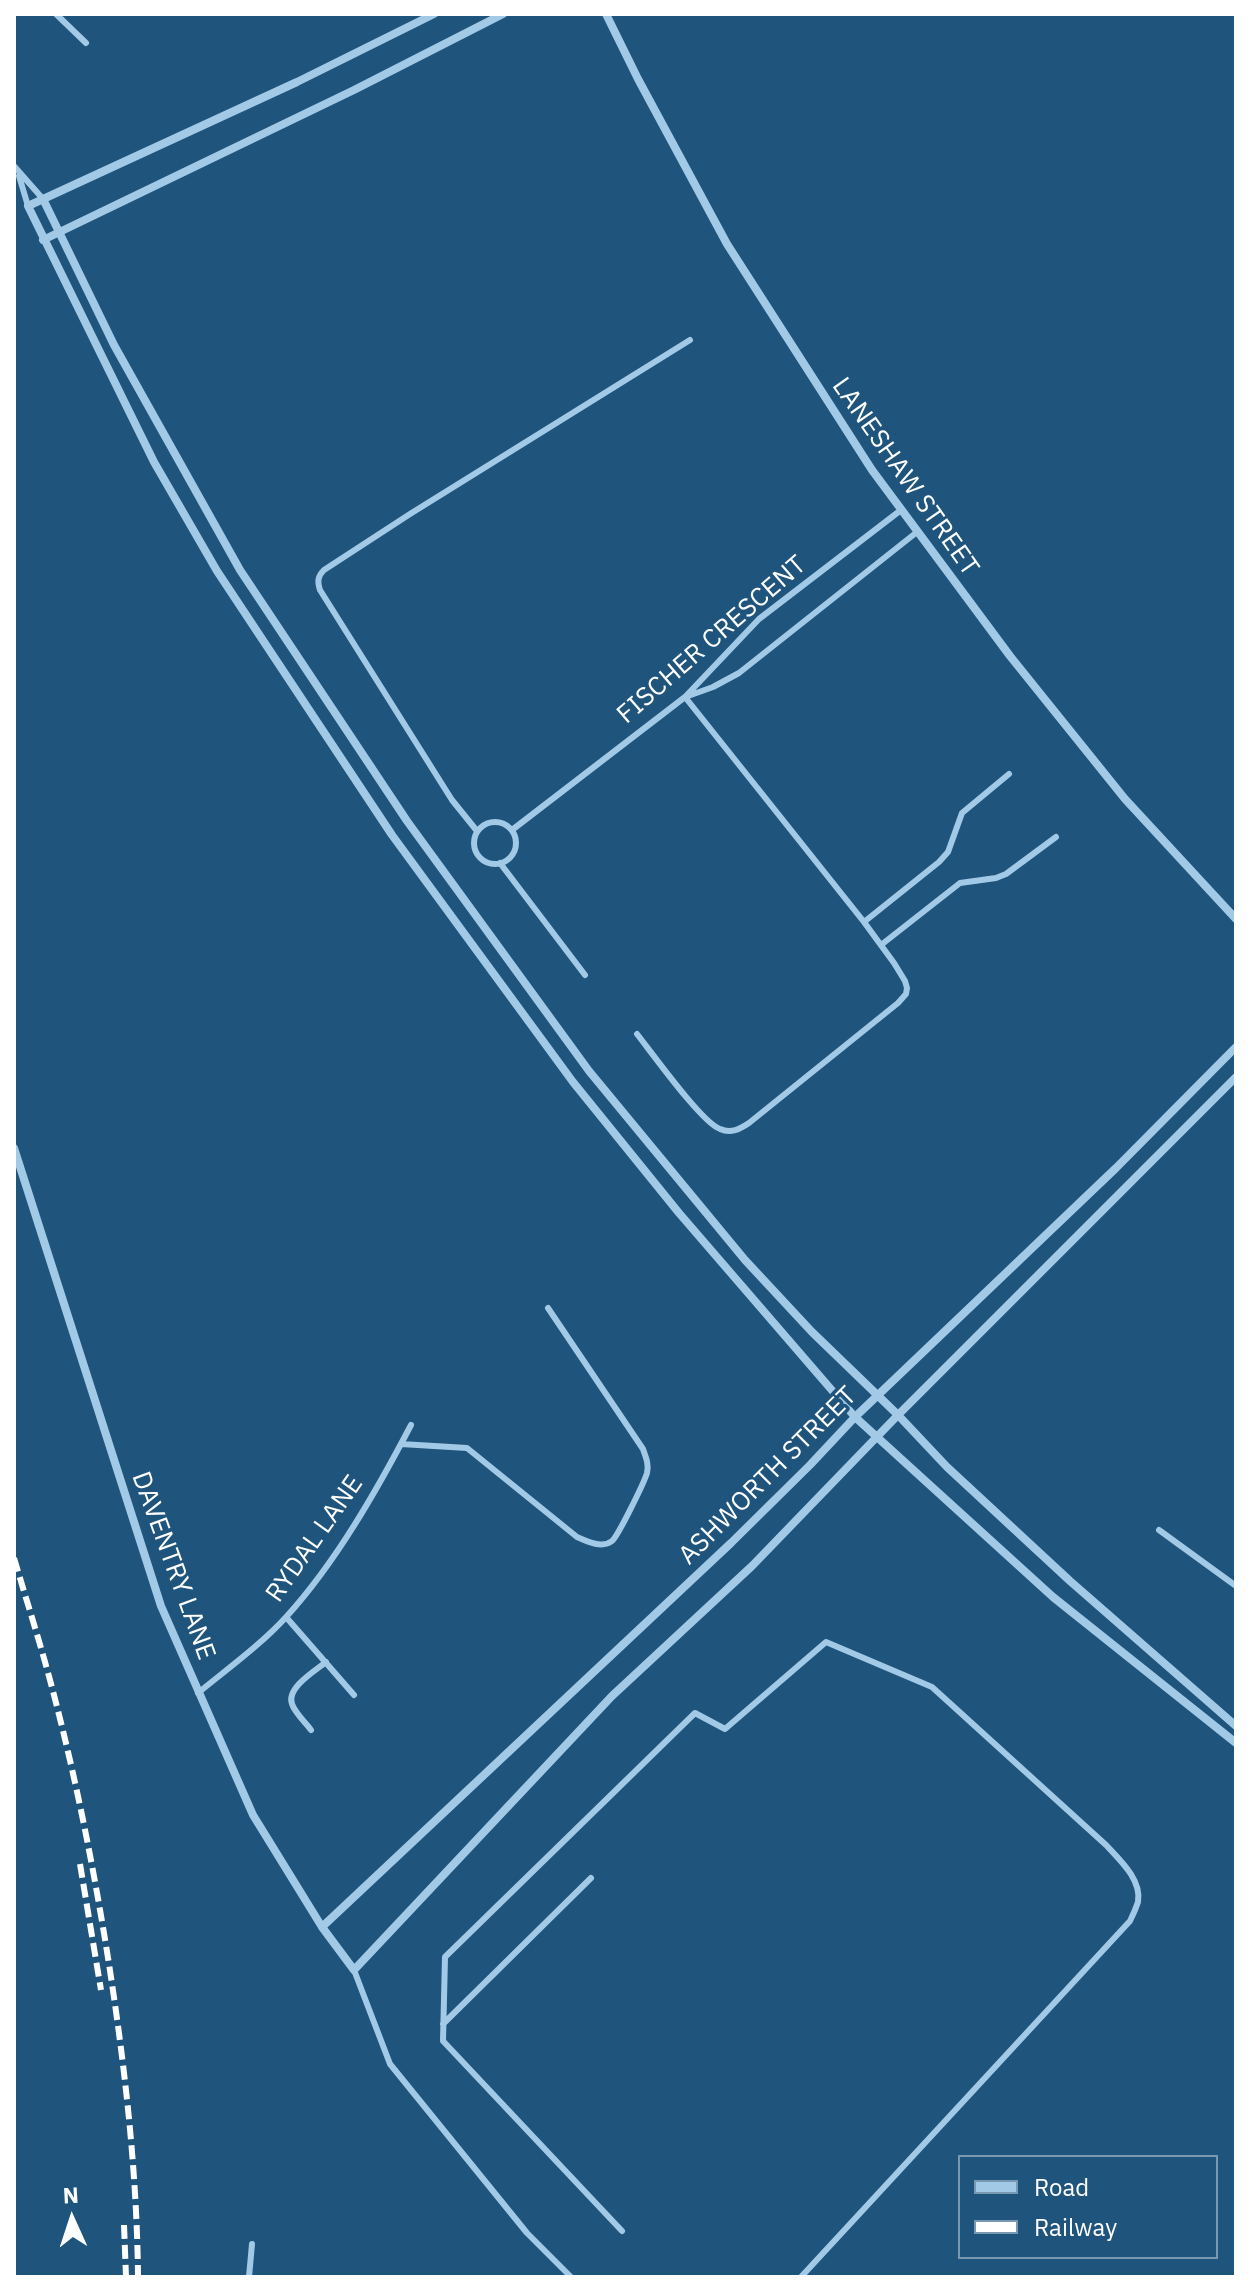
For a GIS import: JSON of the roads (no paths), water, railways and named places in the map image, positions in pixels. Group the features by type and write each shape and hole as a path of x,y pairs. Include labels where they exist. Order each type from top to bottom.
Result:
{"street":[{"path":"434,14 297,82 28,206 43,240 154,462 217,571 392,835 573,1082 679,1213 855,1417 1053,1597 1236,1743"},
{"path":"43,240 354,90 503,14"},
{"name":"LANESHAW STREET","path":"606,14 727,244 838,419 901,510 1010,656 1125,799 1236,919"},
{"path":"43,199 114,345 240,570 407,821 589,1071 745,1260 812,1332 947,1467 1070,1581 1236,1726"},
{"name":"ASHWORTH STREET","path":"322,1927 731,1543 855,1417 1116,1168 1236,1047"},
{"name":"ASHWORTH STREET","path":"354,1970 612,1696 752,1566 898,1415 1236,1077"},
{"name":"DAVENTRY LANE","path":"14,1148 161,1606 253,1815 322,1927 354,1970"}],"lane":[{"path":"56,14 86,43"},
{"path":"16,169 43,199"},
{"path":"16,169 28,206"},
{"path":"477,831 452,800 320,590 319,575 410,514 690,340"},
{"name":"FISCHER CRESCENT","path":"512,830 685,697 759,619 901,510"},
{"path":"637,1034 709,1123 728,1131 738,1130 906,994 905,981 864,922 685,697 739,673 917,532"},
{"path":"864,922 939,862 948,852 962,813 1009,774"},
{"path":"490,822 506,824 515,837 513,854 500,863 483,861 474,847 477,831 490,822"},
{"path":"881,945 951,888 970,880 1006,874 1056,837"},
{"path":"500,863 585,975"},
{"path":"401,1444 467,1448 577,1537 604,1545 614,1540 642,1485 648,1461 548,1308"},
{"name":"RYDAL LANE","path":"198,1693 286,1617 327,1564 411,1425"},
{"path":"1159,1530 1236,1586"},
{"path":"286,1617 354,1695"},
{"path":"622,2231 443,2041 445,1957 695,1713 725,1729 826,1642 932,1687 1106,1845 1126,1866 1134,1880 1139,1900 1130,1921 801,2277"},
{"path":"311,1730 290,1702 291,1694 326,1662"},
{"path":"443,2024 591,1878"},
{"path":"354,1970 390,2064 527,2233 571,2277"},
{"path":"249,2277 252,2244"}],"railway":[{"path":"14,1558 68,1750 103,1928 129,2120 138,2277"},
{"path":"80,1864 101,1990"},
{"path":"124,2225 126,2277"}]}
